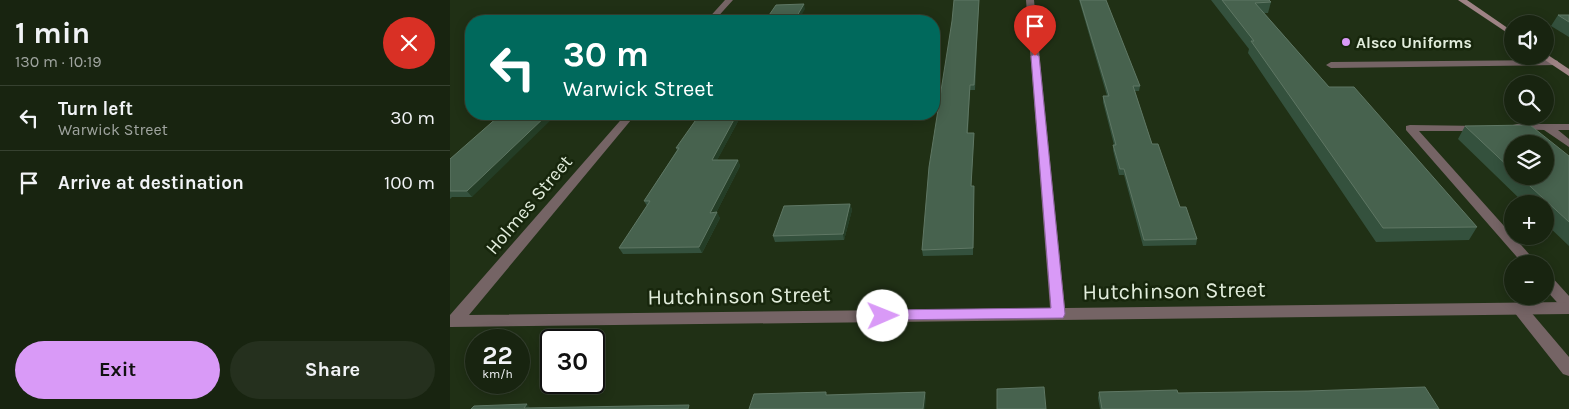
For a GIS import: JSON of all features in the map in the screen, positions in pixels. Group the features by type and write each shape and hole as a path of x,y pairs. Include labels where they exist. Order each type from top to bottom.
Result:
{"main road":[{"path":"1462,0 1504,29"},
{"path":"1555,63 1569,72"}],"street":[{"path":"715,15 728,0"},
{"path":"1030,0 1058,314"},
{"path":"1331,66 1555,63"},
{"name":"Holmes Street","path":"452,321 626,120"},
{"path":"1508,127 1569,127"},
{"path":"1547,127 1569,144"},
{"path":"1488,128 1410,128 1523,255"},
{"path":"1554,290 1569,307"},
{"name":"Hutchinson Street","path":"452,321 1569,307"},
{"path":"1519,308 1569,370"}],"building":[{"path":"954,0 979,0 974,85 970,85 967,133 974,133 971,186 974,186 973,248 922,250 929,167 936,120 940,120 940,97"},
{"path":"1080,0 1106,0 1140,86 1133,86 1152,144 1158,144 1180,207 1186,207 1197,239 1144,240 1124,169 1120,169 1113,145 1116,145 1103,96 1109,96"},
{"path":"1222,0 1269,0 1271,2 1255,3 1329,87 1354,87 1477,227 1383,228 1251,41 1254,41"},
{"path":"804,4 798,15 769,15 776,5"},
{"path":"1558,15 1569,15 1569,22"},
{"path":"494,120 542,120 467,191 450,191 450,159"},
{"path":"696,120 734,120 712,160 738,160 710,213 717,212 699,247 619,248 650,201 644,201 679,148 676,148"},
{"path":"1530,125 1543,135 1504,135 1504,163 1465,126"},
{"path":"1554,144 1569,156 1569,222 1554,208 1554,195 1540,195 1529,185 1554,185"},
{"path":"850,204 843,234 773,236 784,206"},
{"path":"1044,387 1046,409 997,409 997,389"},
{"path":"1425,387 1439,409 1102,409 1099,392 1177,390 1178,393"},
{"path":"826,392 826,395 925,392 923,409 749,409 754,394"},
{"path":"527,404 524,408 689,405 688,409 471,409 474,406"}],"place":[{"name":"Alsco Uniforms","path":"1346,42"}],"route":[{"path":"883,316 1058,314 1035,56"}]}
